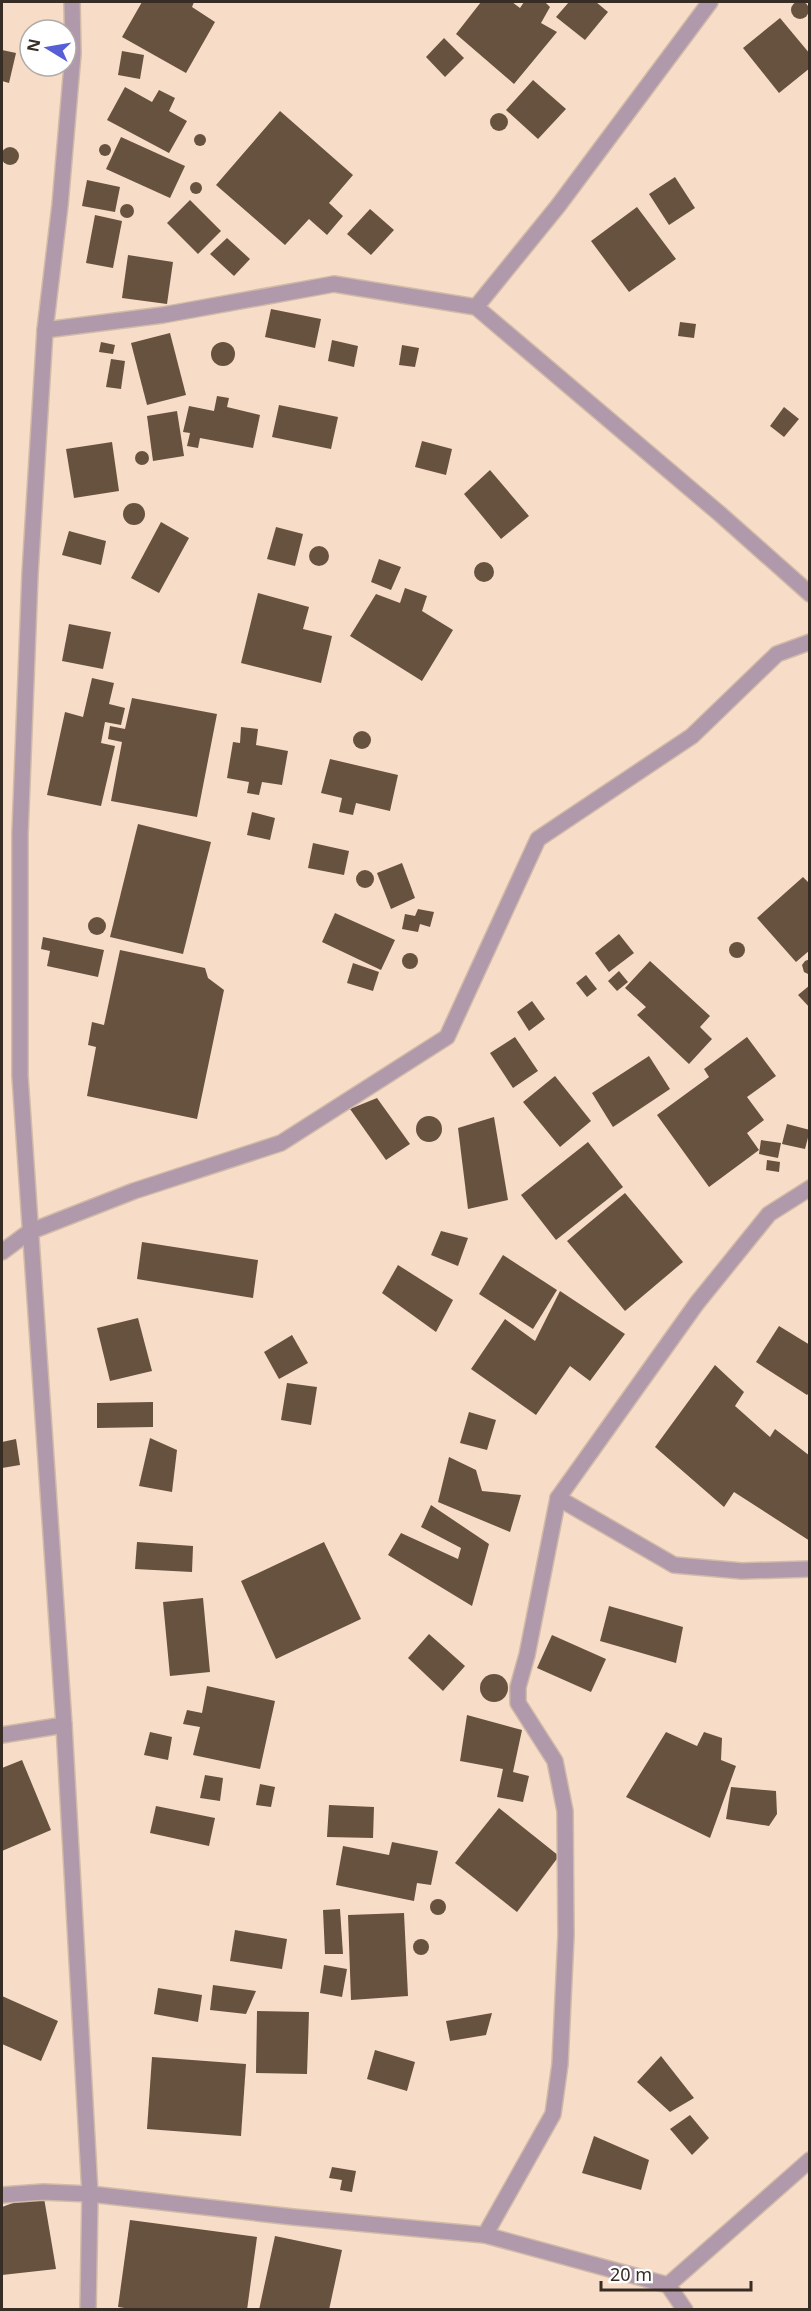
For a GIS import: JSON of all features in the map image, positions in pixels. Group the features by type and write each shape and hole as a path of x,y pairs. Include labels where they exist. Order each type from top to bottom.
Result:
{"street":[{"path":"72,2 73,54 60,205 45,330 30,574 20,834 20,1076 64,1725 90,2194 88,2310"},
{"path":"476,307 558,206 710,2"},
{"path":"45,330 163,315 334,284 476,307 720,514 810,594"},
{"path":"2,1252 29,1232 134,1191 281,1143 447,1038 538,839 692,736 777,654 810,642"},
{"path":"485,2235 554,2114 560,2064 566,1935 565,1811 555,1761 518,1703 518,1687 527,1655 558,1498 697,1303 769,1214 810,1188"},
{"path":"558,1498 675,1565 742,1571 810,1569"},
{"path":"2,1735 64,1725"},
{"path":"668,2285 810,2160"},
{"path":"2,2195 43,2192 90,2194 293,2217 485,2235 668,2285 685,2310"}],"building":[{"path":"800,1 806,4 809,10 806,16 800,19 794,16 791,10 794,4"},
{"path":"142,2 194,2 192,7 215,22 186,73 122,37"},
{"path":"481,2 512,2 520,8 524,2 545,2 550,7 541,23 557,32 514,84 456,34"},
{"path":"569,2 596,2 608,12 585,40 556,17"},
{"path":"780,18 810,54 810,68 779,93 743,48"},
{"path":"444,38 464,58 445,77 426,57"},
{"path":"2,50 16,53 9,83 2,81"},
{"path":"122,51 144,55 140,79 118,75"},
{"path":"533,80 566,109 538,139 506,110"},
{"path":"125,87 152,102 159,90 175,98 169,111 187,121 169,153 107,120"},
{"path":"280,111 353,175 329,203 343,216 327,235 309,219 285,245 216,185"},
{"path":"499,113 505,116 508,122 505,128 499,131 493,128 490,122 493,116"},
{"path":"202,134 206,140 202,146 198,146 194,138"},
{"path":"121,137 185,166 170,198 106,169"},
{"path":"107,144 111,150 107,156 103,156 99,148"},
{"path":"6,147 14,147 19,152 17,163 6,165 1,160 1,152"},
{"path":"675,177 695,208 669,225 649,194"},
{"path":"87,180 120,187 115,212 82,206"},
{"path":"198,182 201,183 201,193 194,194 191,193 190,186 191,183"},
{"path":"190,200 221,231 198,254 167,223"},
{"path":"127,204 132,206 134,211 132,216 127,218 122,216 120,211 122,206"},
{"path":"637,207 676,259 629,292 591,241"},
{"path":"370,209 394,230 371,255 347,234"},
{"path":"95,215 122,221 113,268 86,263"},
{"path":"227,238 250,259 234,276 210,254"},
{"path":"128,255 173,262 167,304 122,298"},
{"path":"271,309 321,319 315,348 265,337"},
{"path":"680,322 696,324 694,338 678,336"},
{"path":"170,333 186,395 147,405 131,343"},
{"path":"332,340 358,346 354,367 328,361"},
{"path":"101,342 115,345 113,354 99,352"},
{"path":"223,342 231,346 235,354 231,362 223,366 215,362 211,354 215,346"},
{"path":"402,345 419,348 415,367 399,365"},
{"path":"111,359 125,361 121,389 106,387"},
{"path":"217,396 229,398 227,407 260,415 253,448 200,438 198,448 187,446 190,433 183,432 189,406 214,411"},
{"path":"279,405 338,417 331,449 272,437"},
{"path":"784,407 799,419 784,437 770,426"},
{"path":"177,411 184,456 153,461 147,416"},
{"path":"422,441 452,449 446,475 415,467"},
{"path":"112,442 119,491 74,498 66,449"},
{"path":"139,451 145,451 149,458 145,465 139,465 135,461 135,455"},
{"path":"490,470 529,516 501,539 464,494"},
{"path":"134,503 142,506 145,514 142,522 134,525 126,522 123,514 126,506"},
{"path":"161,522 189,538 159,593 131,578"},
{"path":"276,527 303,534 295,566 267,559"},
{"path":"69,531 106,541 101,565 62,555"},
{"path":"319,546 326,549 329,556 326,563 319,566 312,563 309,556 312,549"},
{"path":"379,559 401,567 391,590 371,582"},
{"path":"480,562 488,562 494,568 494,576 488,582 480,582 474,576 474,568"},
{"path":"405,588 427,596 422,611 453,630 422,681 350,636 376,594 400,603"},
{"path":"258,593 309,607 303,629 332,636 321,683 241,663"},
{"path":"69,624 111,632 103,669 62,661"},
{"path":"92,678 114,683 109,704 125,708 121,725 105,722 101,743 115,746 101,806 47,795 65,712 83,717"},
{"path":"132,698 217,714 197,817 111,801 122,742 108,739 110,726 125,729"},
{"path":"241,727 258,729 256,745 288,751 282,785 262,782 259,795 247,793 249,782 227,778 233,742 240,743"},
{"path":"362,731 368,734 371,740 368,746 362,749 356,746 353,740 356,734"},
{"path":"330,759 398,775 390,811 356,803 353,815 339,812 342,798 321,793"},
{"path":"252,812 275,818 270,840 247,835"},
{"path":"138,824 211,842 183,954 110,937"},
{"path":"313,843 349,851 344,875 308,868"},
{"path":"402,863 415,898 391,909 377,873"},
{"path":"365,870 371,873 374,879 371,885 365,888 359,885 356,879 359,873"},
{"path":"803,877 810,884 810,950 796,962 757,918"},
{"path":"418,909 434,912 430,927 420,924 418,932 402,929 405,914 415,916"},
{"path":"335,913 395,940 381,970 322,942"},
{"path":"97,917 103,920 106,926 103,932 97,935 91,932 88,926 91,920"},
{"path":"619,934 634,953 609,972 595,953"},
{"path":"43,937 104,950 98,977 47,966 50,951 41,949"},
{"path":"737,942 743,944 745,950 743,956 737,958 731,956 729,950 731,944"},
{"path":"120,950 205,968 208,978 224,990 197,1119 87,1096 96,1047 88,1045 92,1022 104,1025"},
{"path":"407,953 413,953 418,961 416,967 407,969 402,964 402,958"},
{"path":"810,959 810,975 804,972 802,965"},
{"path":"650,961 710,1016 700,1027 712,1039 689,1064 637,1015 646,1007 625,988"},
{"path":"353,963 379,972 373,991 347,983"},
{"path":"619,971 628,982 617,991 608,981"},
{"path":"586,975 597,989 587,997 576,983"},
{"path":"810,985 810,1008 798,995"},
{"path":"532,1001 545,1019 529,1031 517,1012"},
{"path":"515,1037 538,1071 513,1088 490,1053"},
{"path":"747,1037 776,1076 747,1097 764,1120 747,1133 759,1150 709,1187 657,1115 709,1077 704,1069"},
{"path":"649,1056 670,1089 613,1127 592,1093"},
{"path":"555,1076 591,1121 560,1147 523,1102"},
{"path":"377,1098 410,1144 386,1160 350,1109"},
{"path":"429,1116 438,1120 442,1129 438,1138 429,1142 420,1138 416,1129 420,1120"},
{"path":"494,1117 508,1200 468,1209 458,1128"},
{"path":"787,1124 810,1130 805,1149 782,1144"},
{"path":"761,1140 781,1143 778,1158 759,1154"},
{"path":"588,1142 623,1187 556,1240 521,1195"},
{"path":"767,1160 780,1162 779,1172 766,1170"},
{"path":"625,1193 683,1262 625,1311 567,1241"},
{"path":"441,1231 468,1238 458,1266 431,1255"},
{"path":"142,1242 258,1260 253,1298 137,1279"},
{"path":"503,1255 557,1290 533,1329 479,1294"},
{"path":"398,1265 453,1300 436,1332 382,1293"},
{"path":"560,1291 625,1334 590,1381 570,1366 536,1415 471,1369 505,1319 535,1341"},
{"path":"138,1318 152,1371 110,1381 97,1328"},
{"path":"779,1326 810,1345 810,1392 807,1395 756,1362"},
{"path":"292,1335 308,1363 279,1379 264,1352"},
{"path":"715,1365 744,1392 735,1406 770,1437 775,1429 810,1456 810,1541 734,1492 724,1507 655,1447"},
{"path":"287,1383 317,1387 311,1425 281,1420"},
{"path":"153,1402 153,1427 97,1428 97,1403"},
{"path":"469,1412 496,1420 487,1450 460,1443"},
{"path":"150,1438 177,1450 172,1492 139,1486"},
{"path":"16,1439 20,1465 2,1468 2,1442"},
{"path":"449,1457 476,1470 482,1491 521,1495 510,1532 438,1502"},
{"path":"431,1505 489,1544 472,1606 388,1555 401,1533 458,1559 461,1548 421,1527"},
{"path":"137,1542 193,1546 192,1572 135,1569"},
{"path":"324,1542 361,1619 276,1659 241,1581"},
{"path":"203,1598 210,1672 170,1676 163,1602"},
{"path":"609,1606 683,1627 676,1663 600,1641"},
{"path":"429,1634 465,1666 443,1691 408,1658"},
{"path":"552,1635 606,1659 591,1692 537,1668"},
{"path":"494,1674 504,1678 508,1688 504,1698 494,1702 484,1698 480,1688 484,1678"},
{"path":"207,1686 275,1701 260,1769 193,1755 200,1727 183,1724 187,1710 202,1713"},
{"path":"467,1715 522,1730 513,1772 529,1776 523,1802 497,1797 503,1769 460,1761"},
{"path":"150,1732 172,1737 168,1760 144,1755"},
{"path":"666,1732 697,1746 704,1732 722,1738 721,1760 736,1766 710,1838 626,1797"},
{"path":"22,1760 51,1830 2,1851 2,1768"},
{"path":"205,1775 223,1778 220,1801 200,1798"},
{"path":"260,1784 275,1787 271,1807 256,1805"},
{"path":"731,1787 776,1791 777,1814 769,1826 726,1819"},
{"path":"329,1805 374,1807 373,1838 327,1837"},
{"path":"156,1806 215,1818 209,1846 150,1833"},
{"path":"499,1808 559,1856 517,1912 455,1863"},
{"path":"392,1842 438,1851 431,1885 417,1883 414,1901 336,1885 343,1846 389,1855"},
{"path":"438,1899 446,1907 438,1915 430,1907"},
{"path":"340,1909 343,1954 325,1954 323,1910"},
{"path":"404,1913 408,1996 351,2000 348,1915"},
{"path":"235,1930 287,1939 282,1969 230,1961"},
{"path":"421,1939 429,1947 421,1955 413,1947"},
{"path":"324,1965 347,1969 342,1997 320,1993"},
{"path":"213,1985 256,1991 246,2014 210,2010"},
{"path":"158,1988 202,1995 198,2022 154,2014"},
{"path":"2,1996 58,2021 41,2061 2,2044"},
{"path":"257,2011 309,2012 307,2074 256,2073"},
{"path":"492,2013 486,2035 450,2041 446,2021"},
{"path":"375,2050 415,2062 407,2091 367,2079"},
{"path":"661,2056 694,2098 670,2112 637,2082"},
{"path":"152,2057 246,2064 241,2136 147,2129"},
{"path":"690,2115 709,2138 692,2155 670,2129"},
{"path":"594,2136 649,2160 641,2190 582,2173"},
{"path":"332,2167 356,2171 352,2192 340,2190 342,2180 329,2178"},
{"path":"43,2192 56,2269 2,2275 2,2207"},
{"path":"130,2220 257,2237 247,2310 138,2310 118,2307"},
{"path":"275,2236 342,2250 329,2310 259,2310"}]}
